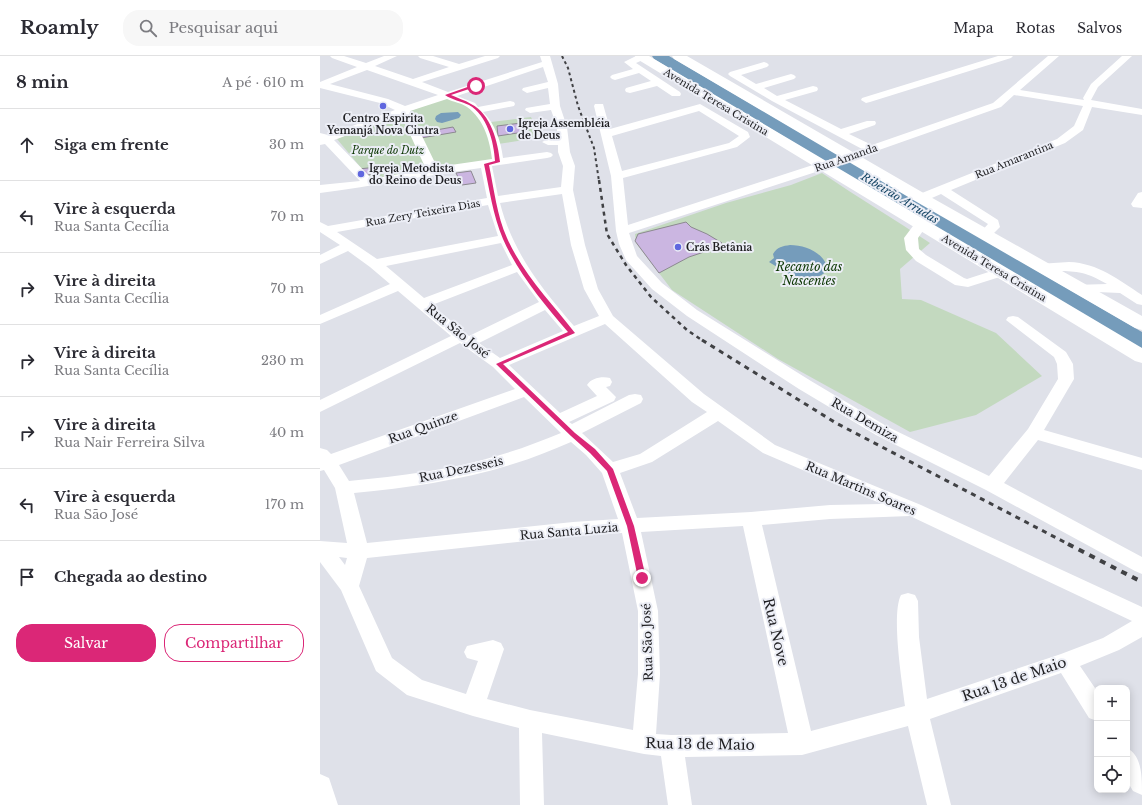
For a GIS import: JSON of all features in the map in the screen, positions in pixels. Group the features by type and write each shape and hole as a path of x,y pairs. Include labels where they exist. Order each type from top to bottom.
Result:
{"main road":[{"name":"Avenida Teresa Cristina","path":"678,56 848,158 1141,322"},
{"name":"Avenida Teresa Cristina","path":"641,61 827,165 921,225 1142,357"}],"street":[{"path":"335,56 413,82 469,104 487,122 496,146 492,163 494,200 505,238 521,266 547,304 572,333"},
{"path":"320,85 392,56"},
{"path":"423,56 459,67"},
{"path":"866,100 1008,56"},
{"name":"Rua Amanda","path":"622,231 848,158 997,105 1054,56"},
{"name":"Rua Amarantina","path":"921,198 1061,141 1079,128 1094,86 1127,56"},
{"path":"413,82 459,67 546,59"},
{"name":"Rua Martins Soares","path":"546,59 553,84 555,106 562,127 564,152 569,166 567,190 584,268 591,289 607,318 648,356 698,398 769,449 914,510 1142,616"},
{"path":"615,77 641,61 659,82 676,94"},
{"path":"369,183 322,139 447,95 502,63"},
{"path":"764,65 732,74 870,149"},
{"path":"754,87 790,77"},
{"path":"630,90 659,82"},
{"path":"527,90 553,84"},
{"path":"320,85 384,101 404,110 433,171"},
{"path":"776,99 813,89"},
{"path":"1013,92 1089,101 1142,112"},
{"path":"476,110 513,104"},
{"path":"530,110 555,106"},
{"name":"Rua Demiza","path":"599,106 617,176 622,231 631,257 657,286 692,313 805,385 882,431 992,485 1142,566"},
{"path":"606,134 696,107 702,108 744,134 745,137 733,145 617,176"},
{"path":"840,133 871,123"},
{"path":"548,142 563,142"},
{"path":"320,189 369,183 433,171 547,155"},
{"path":"942,189 994,223 994,227 985,234"},
{"name":"Rua Zery Teixeira Dias","path":"324,228 494,200 567,190"},
{"path":"946,212 966,204"},
{"path":"921,225 911,238 913,250 921,258 960,282 968,283 1002,272"},
{"name":"Rua São José","path":"324,228 375,264 465,339 499,364 592,451 610,470 630,526 648,611 649,674 644,743"},
{"path":"375,264 505,238"},
{"path":"320,260 349,246"},
{"path":"423,303 521,266"},
{"path":"1043,267 1085,268 1097,273 1142,301"},
{"path":"320,320 400,284"},
{"path":"1079,288 1121,289"},
{"path":"320,407 465,339 547,304"},
{"path":"499,364 607,318"},
{"path":"992,485 1034,433 1066,379 1066,364 1060,355 1013,320"},
{"path":"568,429 608,396 595,385 604,382"},
{"name":"Rua Quinze","path":"323,460 527,390"},
{"path":"568,429 635,398"},
{"path":"610,470 646,458 718,413"},
{"name":"Rua Dezesseis","path":"344,488 439,476 499,462 568,429"},
{"path":"1034,433 1142,464"},
{"path":"323,460 344,488 359,551 349,586"},
{"name":"Rua Santa Luzia","path":"320,549 359,551 573,529 751,519 830,512 914,510"},
{"name":"Rua Nove","path":"751,519 802,744"},
{"name":"Rua 13 de Maio","path":"320,549 331,561 349,586 384,664 415,688 473,706 530,720 644,743 671,746 802,744 917,713 1066,662 1111,644 1142,626"},
{"path":"908,601 908,637 917,713 938,805"},
{"path":"473,706 493,650 474,652"},
{"path":"1066,662 1094,706"},
{"path":"530,720 532,805"},
{"path":"671,746 680,805"},
{"path":"1130,764 1142,783"},
{"path":"320,786 326,805"}],"green space":[{"path":"447,97 469,106 486,125 495,161 434,170 420,131 410,111"},
{"name":"Parque do Dutz","path":"403,113 429,170 372,181 337,139"},
{"path":"531,117 536,128 537,138 498,144 491,122"},
{"name":"Recanto das Nascentes","path":"822,173 930,243 900,269 902,299 921,300 996,333 1042,376 976,415 910,432 778,359 672,290 636,243 635,234 726,203 791,185"}],"water":[{"path":"458,112 461,115 459,118 442,123 437,122 435,119 436,116 441,113"},
{"path":"790,245 808,248 814,251 823,259 828,270 820,276 805,279 791,275 769,262 774,258 773,254 778,248"}],"building":[{"name":"Igreja Assembléia de Deus","path":"521,123 524,132 498,136 497,126"},
{"path":"453,127 456,132 421,138 419,133"},
{"name":"Igreja Metodista do Reino de Deus","path":"378,167 377,173 364,176 358,169"},
{"path":"471,171 476,183 462,185 456,173"},
{"name":"Crás Betânia","path":"686,222 691,227 722,243 710,250 689,257 659,273 635,241 638,234"}],"waterway":[{"name":"Ribeirão Arrudas","path":"659,56 1142,341"}],"railway":[{"path":"562,56 568,68 578,106 594,148 599,181"},
{"path":"599,180 607,234 626,265 651,297 687,330 703,341"},
{"path":"702,340 836,423 1070,545"},
{"path":"1068,544 1142,582"}],"place":[{"name":"Centro Espirita Yemanjá Nova Cintra","path":"383,106"},
{"name":"Igreja Assembléia de Deus","path":"510,129"},
{"name":"Igreja Metodista do Reino de Deus","path":"361,174"},
{"name":"Crás Betânia","path":"678,247"}],"route":[{"path":"476,86 447,95 460,99 471,105 487,122 496,146 498,162 486,164 494,200 505,238 516,260 547,304 572,333 499,364 573,435 592,451 610,470 630,526 642,578"}]}
